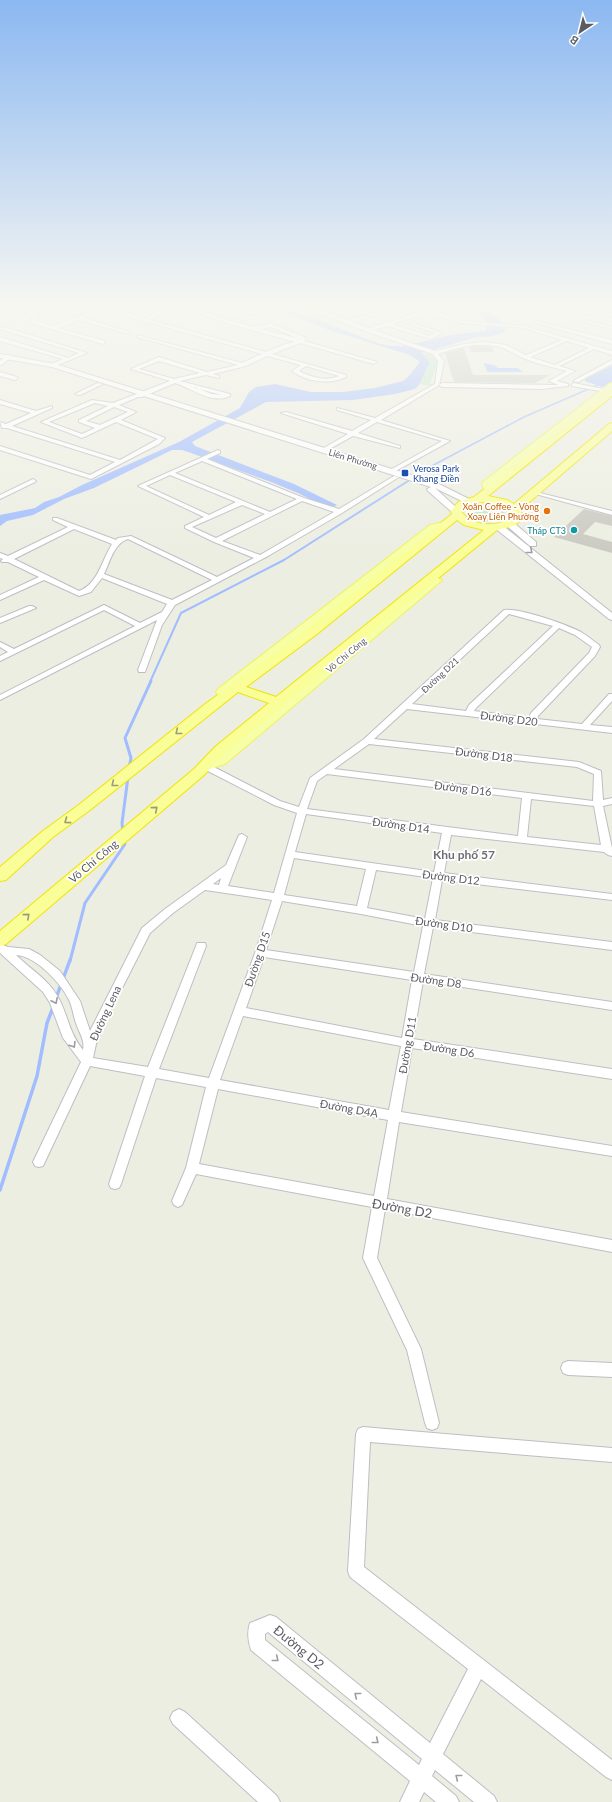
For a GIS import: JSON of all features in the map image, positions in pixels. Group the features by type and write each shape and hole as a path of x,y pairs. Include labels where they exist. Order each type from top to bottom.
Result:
{"highway":[{"path":"0,876 33,849 48,834 85,807 209,708 313,631 608,390"},
{"path":"580,456 612,426"},
{"path":"465,507 466,527 475,531 491,530 517,511 534,492"},
{"path":"491,530 470,524 460,519 465,507 495,496 501,498 517,511"},
{"path":"465,507 496,500 517,511"},
{"name":"Võ Chí Công","path":"2,946 54,893 205,766 220,750 491,530"},
{"path":"238,688 278,702"}],"main road":[{"path":"534,492 542,490 580,456 612,431"},
{"path":"209,708 212,701 434,527 465,507"},
{"name":"Võ Chí Công","path":"205,766 220,761 481,543 491,530"},
{"path":"0,870 48,834"}],"street":[{"path":"78,394 89,389"},
{"path":"119,389 145,396 158,389"},
{"path":"125,389 232,423"},
{"path":"99,427 81,421 114,405 167,389"},
{"path":"194,389 218,398 223,398 228,395 206,389"},
{"path":"324,450 431,389"},
{"path":"94,401 114,405 133,412 82,436 44,422 94,401"},
{"path":"0,402 36,413"},
{"path":"0,429 50,407"},
{"path":"142,670 163,614 172,603 260,558 340,512 447,441 339,409"},
{"path":"284,413 398,447"},
{"path":"0,448 91,477 157,443 162,438 116,420"},
{"name":"Liên Phường","path":"232,423 324,450 442,489 465,507"},
{"name":"Liên Phường","path":"232,423 396,474"},
{"path":"0,424 120,462"},
{"path":"208,517 141,486 216,453"},
{"path":"203,458 302,499 340,512"},
{"path":"170,473 240,503 270,514"},
{"path":"0,497 33,481"},
{"name":"Liên Phường","path":"416,481 465,507"},
{"path":"534,492 609,512 612,506"},
{"path":"216,541 302,499"},
{"path":"240,503 187,527 216,541 260,558"},
{"path":"517,511 537,548 612,607"},
{"path":"55,519 116,543"},
{"path":"0,562 73,527"},
{"path":"491,530 612,617"},
{"path":"0,555 79,594 89,590 95,584 116,543 122,538 133,538 218,580"},
{"path":"100,575 172,603"},
{"path":"0,598 44,577"},
{"path":"0,659 104,607 139,625"},
{"path":"0,622 32,608"},
{"name":"Đường D21","path":"368,740 507,612 512,612 557,626"},
{"path":"0,698 139,625 163,614"},
{"path":"468,714 472,707 557,626 581,634 596,647 592,654 534,715 532,721"},
{"path":"0,644 14,652"},
{"path":"584,727 612,696"},
{"name":"Đường D20","path":"406,706 612,730"},
{"name":"Đường D15","path":"178,1201 192,1168 213,1084 260,953 278,897 302,811 313,780 368,740"},
{"name":"Đường D18","path":"368,740 579,765 598,773 598,804"},
{"name":"Đường D14","path":"205,766 277,803 302,811 447,832 609,851"},
{"name":"Đường D16","path":"327,771 598,804 612,801"},
{"path":"522,840 527,795"},
{"path":"598,804 609,851"},
{"name":"Đường D11","path":"432,1423 414,1350 370,1258 418,978 447,832"},
{"path":"222,889 242,837"},
{"name":"Đường D12","path":"290,854 439,876 612,897"},
{"path":"360,910 372,866"},
{"name":"Đường Lena","path":"38,1162 87,1061 90,1044 122,975 146,931 169,911 230,867"},
{"name":"Đường D10","path":"203,886 360,910 430,923 612,946"},
{"path":"2,946 25,952 36,958 56,974 75,1001 90,1044"},
{"path":"2,946 13,961 39,980 52,995 72,1046 87,1061"},
{"path":"115,1184 152,1073 201,946"},
{"name":"Đường D8","path":"260,953 612,1006"},
{"path":"24,968 36,958"},
{"name":"Đường D6","path":"239,1011 408,1043 612,1074"},
{"name":"Đường D4A","path":"87,1061 394,1116 612,1151"},
{"name":"Đường D2","path":"192,1168 379,1204 612,1246"},
{"path":"568,1368 612,1370"},
{"path":"612,1455 362,1434 356,1571 612,1771"},
{"name":"Đường D2","path":"450,1802 257,1644 256,1629 270,1624 488,1802"},
{"path":"409,1802 478,1667"},
{"path":"179,1718 271,1802"}],"green space":[{"path":"486,504 502,508 505,514 498,520 486,521 475,519 467,513 468,508 473,505"}],"water":[{"path":"253,389 298,389 311,392 343,392 366,389 415,389 395,394 353,400 266,402 192,442 195,446 294,484 337,505 332,508 271,482 191,453 182,450 172,450 94,488 64,499 33,515 7,521 0,526 0,515 35,508 44,502 59,497 82,485 179,442 240,408 249,392"}],"building":[{"name":"Tháp CT3","path":"584,509 612,516 612,526 595,522 583,534 612,542 612,553 554,537"}],"waterway":[{"path":"428,468 524,417 588,389"},
{"path":"150,682 181,613 284,560 430,467"},
{"path":"129,768 131,758 125,738 151,681"},
{"path":"123,833 122,823 128,777"},
{"path":"70,961 85,903 125,844 124,840"},
{"path":"56,998 70,960"},
{"path":"0,1190 37,1076 47,1023 54,1005"}],"place":[{"name":"Verosa Park Khang Điền","path":"405,473"},
{"name":"Xoăn Coffee - Vòng Xoay Liên Phường","path":"547,511"},
{"name":"Tháp CT3","path":"574,530"}],"district":[{"name":"Khu phố 57","path":"464,854"}]}
